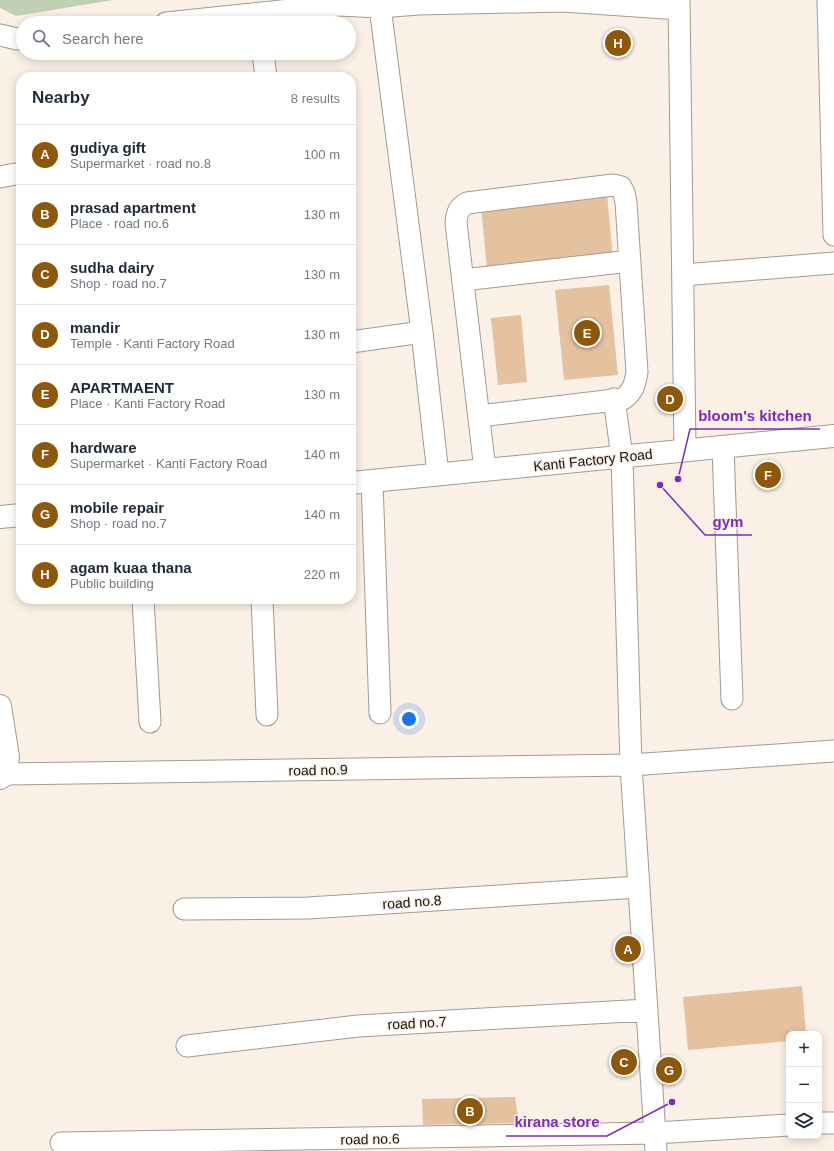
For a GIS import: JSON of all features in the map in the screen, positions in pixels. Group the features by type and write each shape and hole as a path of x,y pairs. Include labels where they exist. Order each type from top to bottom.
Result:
{"street":[{"path":"269,16 338,2 380,7 418,4 563,0 679,5 684,450"},
{"path":"828,0 832,54 834,235"},
{"path":"380,7 422,332 438,474"},
{"path":"0,35 16,38"},
{"path":"264,60 265,72"},
{"path":"0,176 16,174"},
{"path":"479,416 622,399 630,394 635,384 637,372 626,202 621,187 613,185 467,203 460,207 457,213 456,223 485,470"},
{"path":"463,280 630,261"},
{"path":"683,275 834,263"},
{"path":"356,341 422,332"},
{"path":"614,400 622,457 631,765 655,1142"},
{"name":"Kanti Factory Road","path":"361,482 834,436"},
{"path":"723,447 732,699"},
{"path":"361,482 380,713"},
{"path":"0,517 16,515"},
{"path":"142,604 150,722"},
{"path":"262,604 267,715"},
{"path":"0,706 8,757 3,776"},
{"name":"road no.9","path":"3,776 631,765 834,751"},
{"name":"road no.8","path":"184,909 308,908 639,887"},
{"name":"road no.7","path":"187,1046 358,1026 647,1010"},
{"path":"822,1124 834,1123"},
{"name":"road no.6","path":"61,1143 655,1142 786,1125"}],"green space":[{"path":"0,0 113,0 16,16 0,8"}],"building":[{"path":"607,194 613,258 487,270 481,206"},
{"path":"609,285 618,375 564,380 555,290"},
{"path":"521,315 527,382 498,385 491,318"},
{"path":"802,986 806,1031 786,1031 786,1041 688,1050 683,997"},
{"path":"515,1097 519,1123 423,1125 422,1099"}],"place":[{"name":"agam kuaa thana","path":"618,43"},
{"name":"APARTMAENT","path":"587,333"},
{"name":"mandir","path":"670,399"},
{"name":"hardware","path":"768,475"},
{"name":"bloom's kitchen","path":"678,479"},
{"name":"gym","path":"660,485"},
{"name":"gudiya gift","path":"628,949"},
{"name":"sudha dairy","path":"624,1062"},
{"name":"mobile repair","path":"669,1070"},
{"name":"kirana store","path":"672,1102"},
{"name":"prasad apartment","path":"470,1111"}]}
